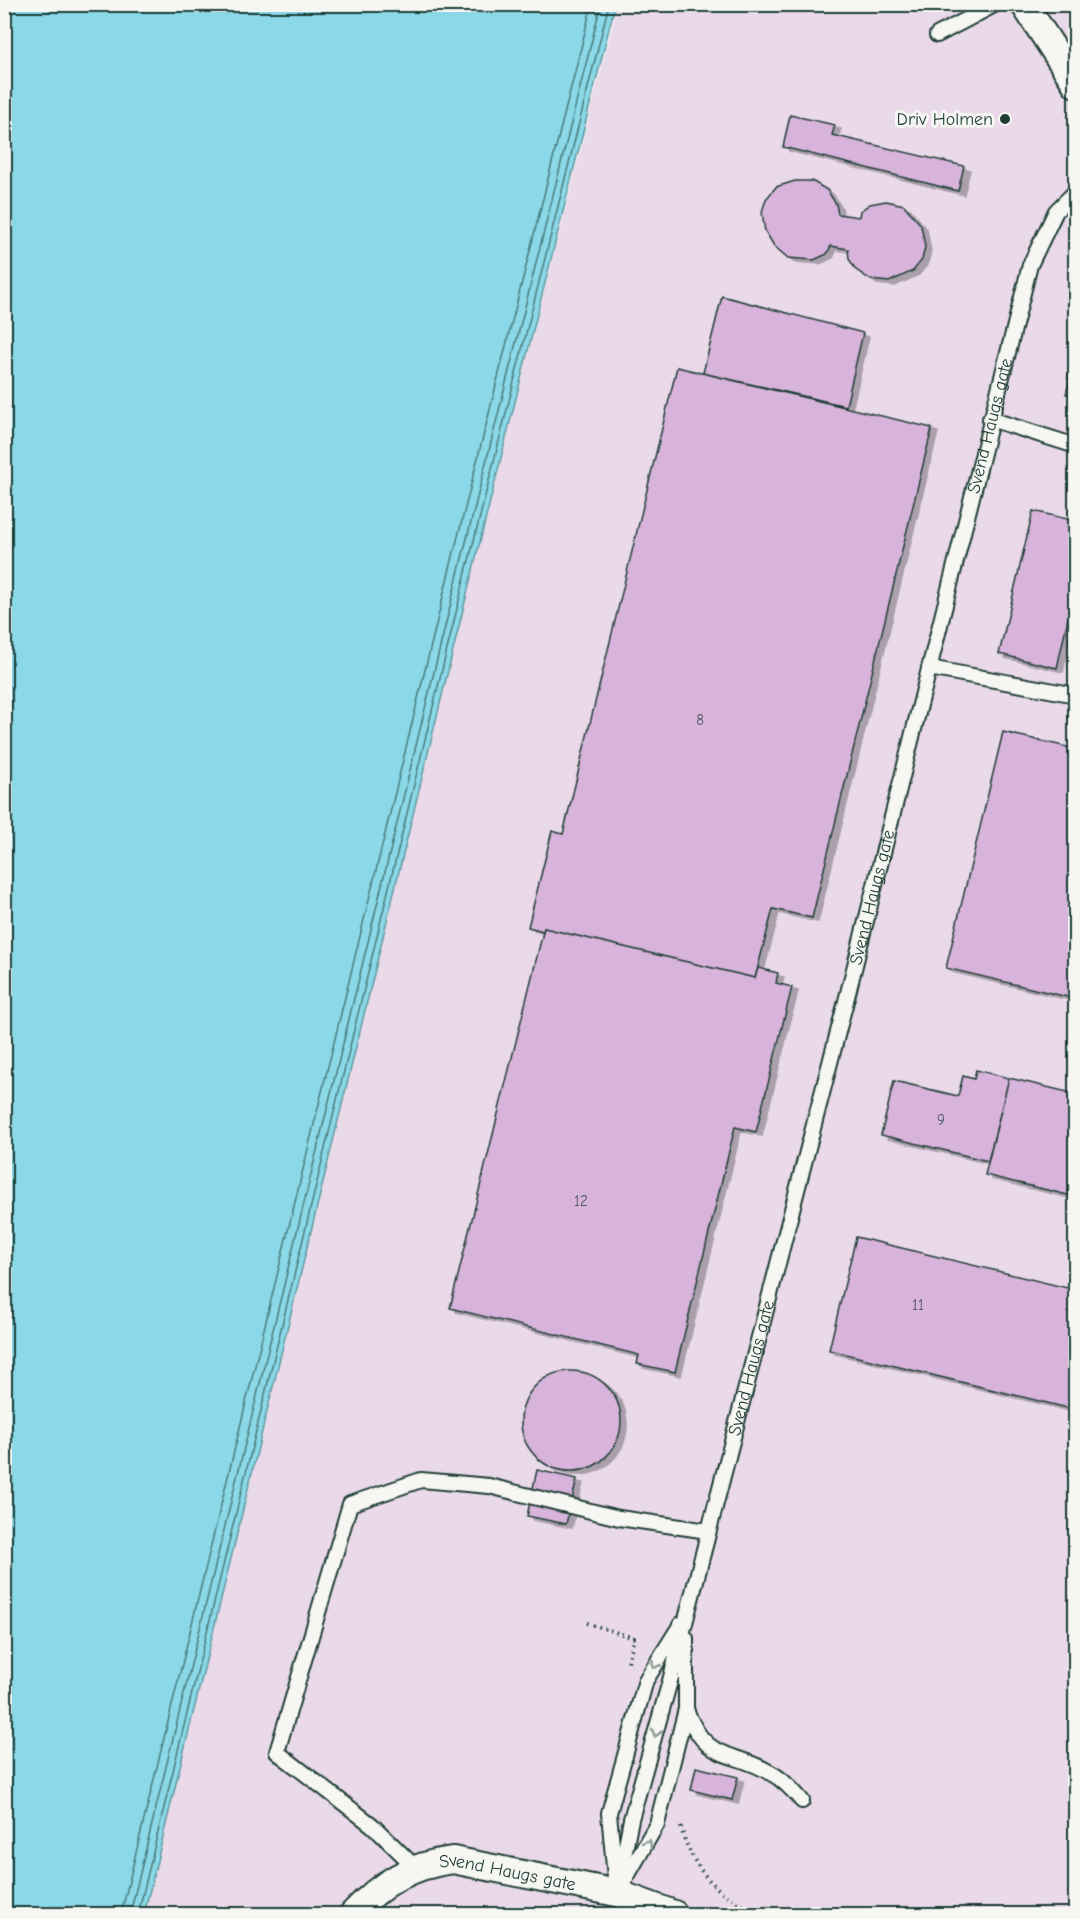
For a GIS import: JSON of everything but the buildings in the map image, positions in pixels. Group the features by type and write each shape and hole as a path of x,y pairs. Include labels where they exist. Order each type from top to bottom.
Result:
{"street":[{"path":"1024,4 1076,84"},
{"name":"Svend Haugs gate","path":"353,1914 370,1895 395,1877 416,1868 453,1860 617,1893 674,1914"}],"lane":[{"path":"937,35 996,4"},
{"name":"Svend Haugs gate","path":"686,1615 846,1001 1029,265 1056,210 1076,191"},
{"path":"990,419 1076,446"},
{"path":"929,668 1076,695"},
{"path":"416,1868 372,1825 277,1752 350,1504 421,1480 489,1486 619,1518 708,1531"},
{"path":"617,1893 631,1819 686,1615"},
{"path":"617,1893 657,1824 686,1709 686,1615"},
{"path":"617,1893 609,1813 646,1680 686,1615"},
{"path":"670,1681 686,1709 692,1726 715,1752 769,1771 787,1784 802,1801"}],"shaded area":[{"path":"618,5 1075,5 1075,1914 144,1914 470,581"}],"water":[{"path":"5,4 615,5 470,581 144,1914 5,1914"}],"place":[{"name":"Driv Holmen","path":"1005,119"}]}
